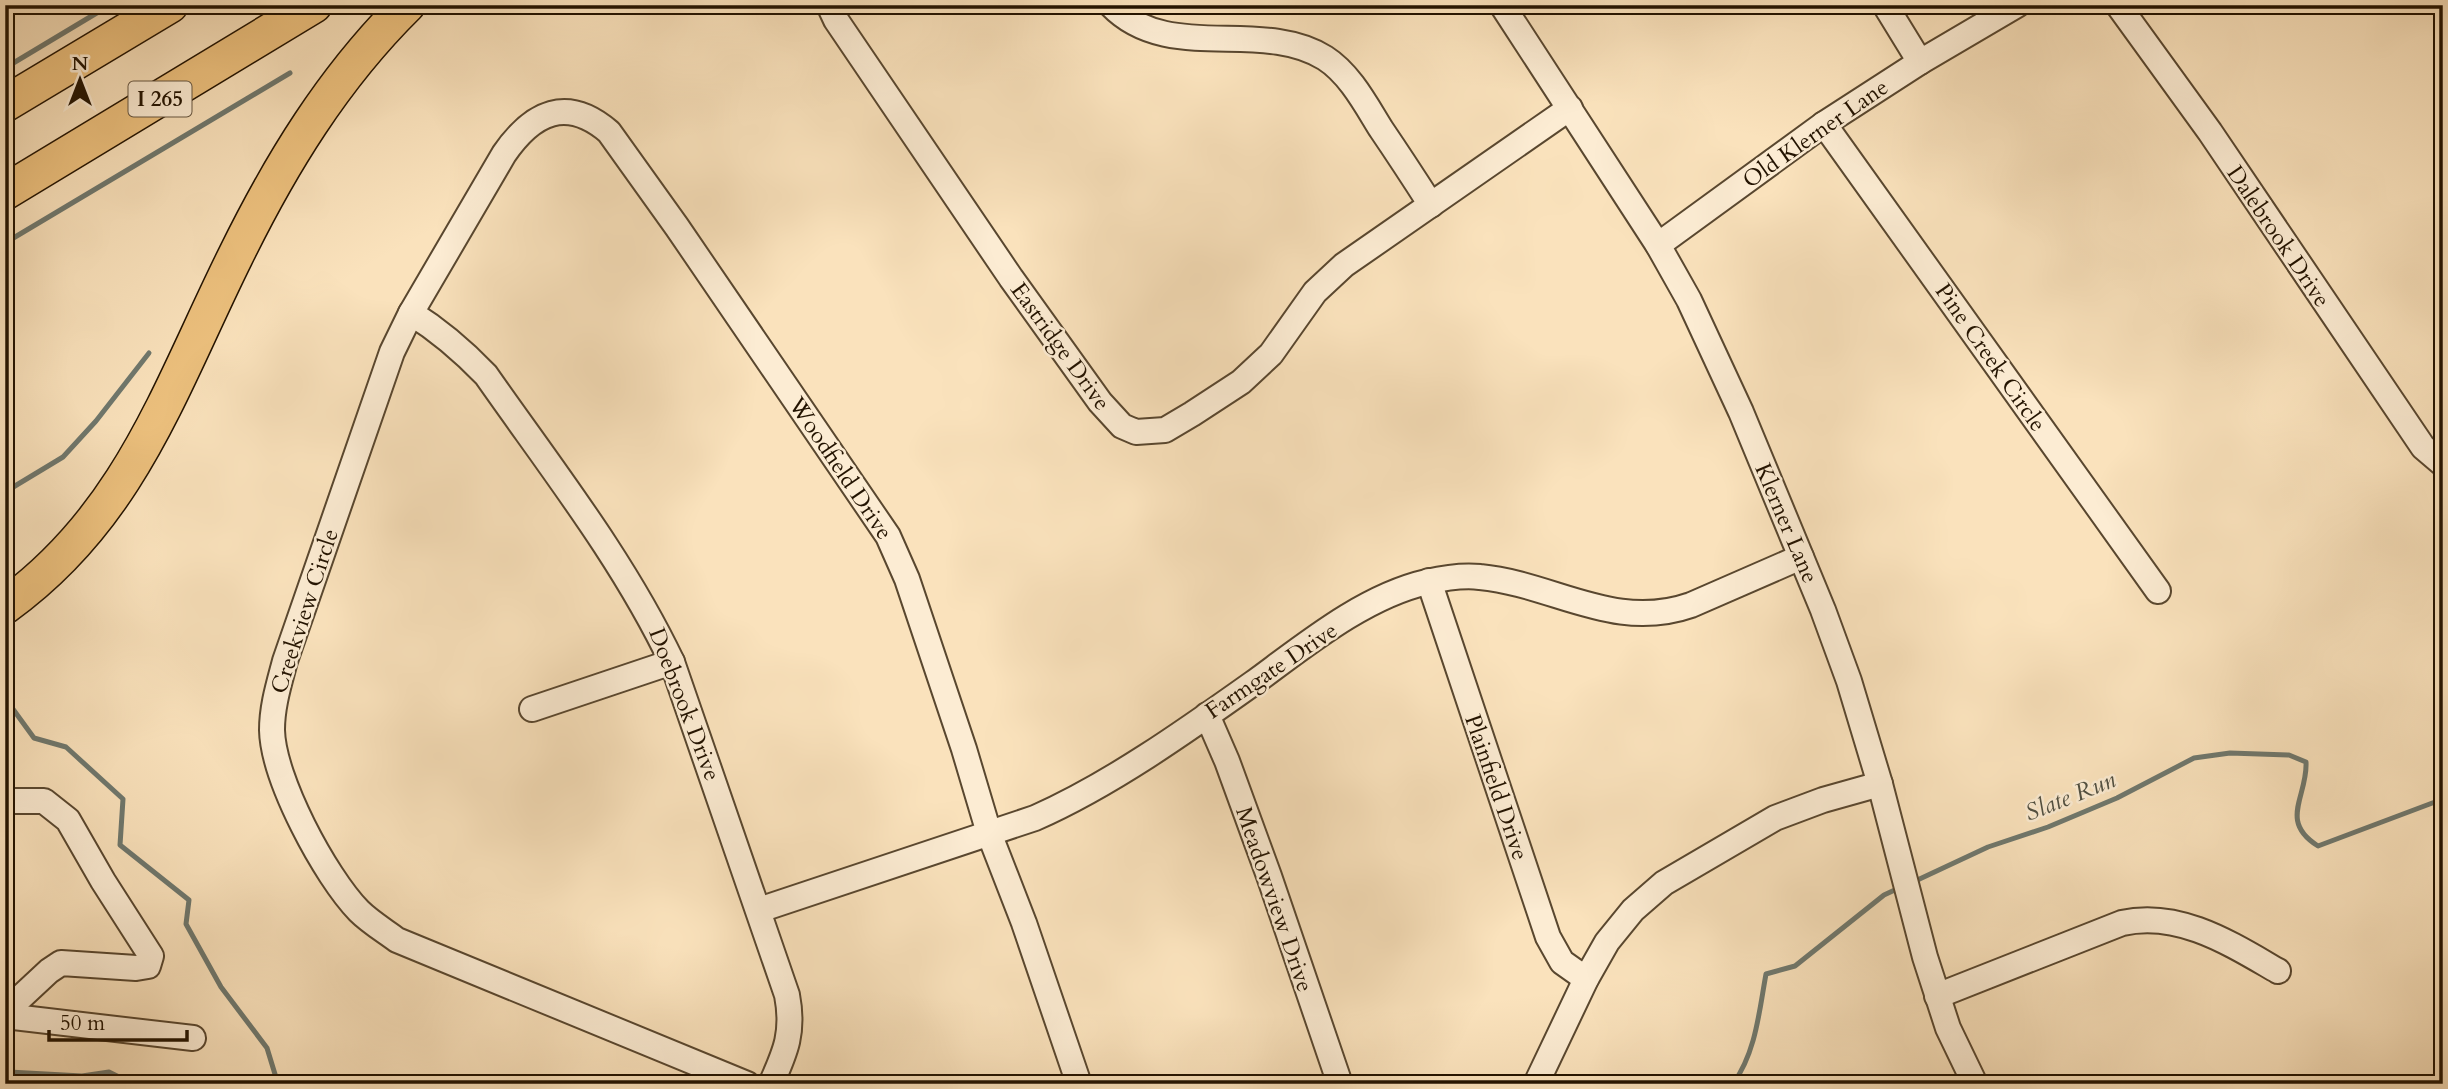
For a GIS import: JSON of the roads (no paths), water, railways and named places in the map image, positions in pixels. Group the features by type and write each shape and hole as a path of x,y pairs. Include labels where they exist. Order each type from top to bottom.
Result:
{"highway":[{"path":"5,104 170,5"},
{"name":"I 265","path":"5,192 314,5"},
{"path":"5,606 46,573 76,542 105,508 131,470 174,388 234,258 278,172 331,92 407,5"}],"street":[{"name":"Eastridge Drive","path":"829,5 836,20 894,107 1092,391 1122,426 1136,432 1165,430 1241,382 1271,354 1315,292 1344,265 1570,108"},
{"path":"1111,5 1133,24 1149,31 1167,35 1269,42 1307,49 1324,58 1340,69 1363,100 1431,205"},
{"name":"Klerner Lane","path":"1502,5 1658,245 1689,300 1741,412 1849,681 1880,784 1937,996 1948,1028 1975,1084"},
{"path":"1885,5 1920,62"},
{"name":"Old Klerner Lane","path":"1658,245 1824,124 1920,62 2017,5"},
{"name":"Dalebrook Drive","path":"2118,5 2218,143 2423,447 2443,464"},
{"name":"Woodfield Drive","path":"531,123 548,113 581,114 596,121 609,132 875,515 898,556 907,579 989,833 1024,923 1079,1084"},
{"name":"Creekview Circle","path":"531,123 504,154 411,313 392,352 278,685 272,730 275,751 284,784 298,814 345,894 360,912 397,940 747,1084"},
{"name":"Pine Creek Circle","path":"1824,124 2158,591"},
{"name":"Doebrook Drive","path":"411,313 446,336 485,375 625,575 650,616 672,662 787,995 790,1013 787,1048 772,1084"},
{"name":"Farmgate Drive","path":"759,910 1034,818 1076,798 1207,715 1371,603 1429,582 1477,576 1585,606 1651,614 1691,605 1801,557"},
{"name":"Plainfield Drive","path":"1429,582 1548,937 1562,962 1586,979"},
{"path":"532,709 672,662"},
{"name":"Meadowview Drive","path":"1207,715 1227,761 1340,1084"},
{"path":"1536,1084 1606,942 1619,925 1664,883 1775,818 1823,800 1880,784"},
{"path":"5,801 44,802 68,820 150,956 148,966 136,968 61,963 49,971 5,1014"},
{"path":"1937,996 2122,923 2143,919 2182,924 2199,930 2241,949 2278,971"},
{"path":"5,1014 193,1038"}],"waterway":[{"path":"5,68 110,5"},
{"path":"5,243 290,73"},
{"path":"5,492 63,457 96,421 149,353"},
{"path":"10,705 34,738 66,747 123,799 120,845 189,900 186,924 221,987 267,1048 278,1084"},
{"name":"Slate Run","path":"1911,883 1988,847 2048,827 2117,798 2194,758 2230,753 2289,755 2306,762 2297,817 2306,837 2318,846 2443,799"},
{"name":"Slate Run","path":"1733,1084 1752,1045 1766,974 1795,966 1884,895 1899,888"},
{"name":"Slate Run","path":"9,1072 82,1076 109,1072 133,1084"}]}
